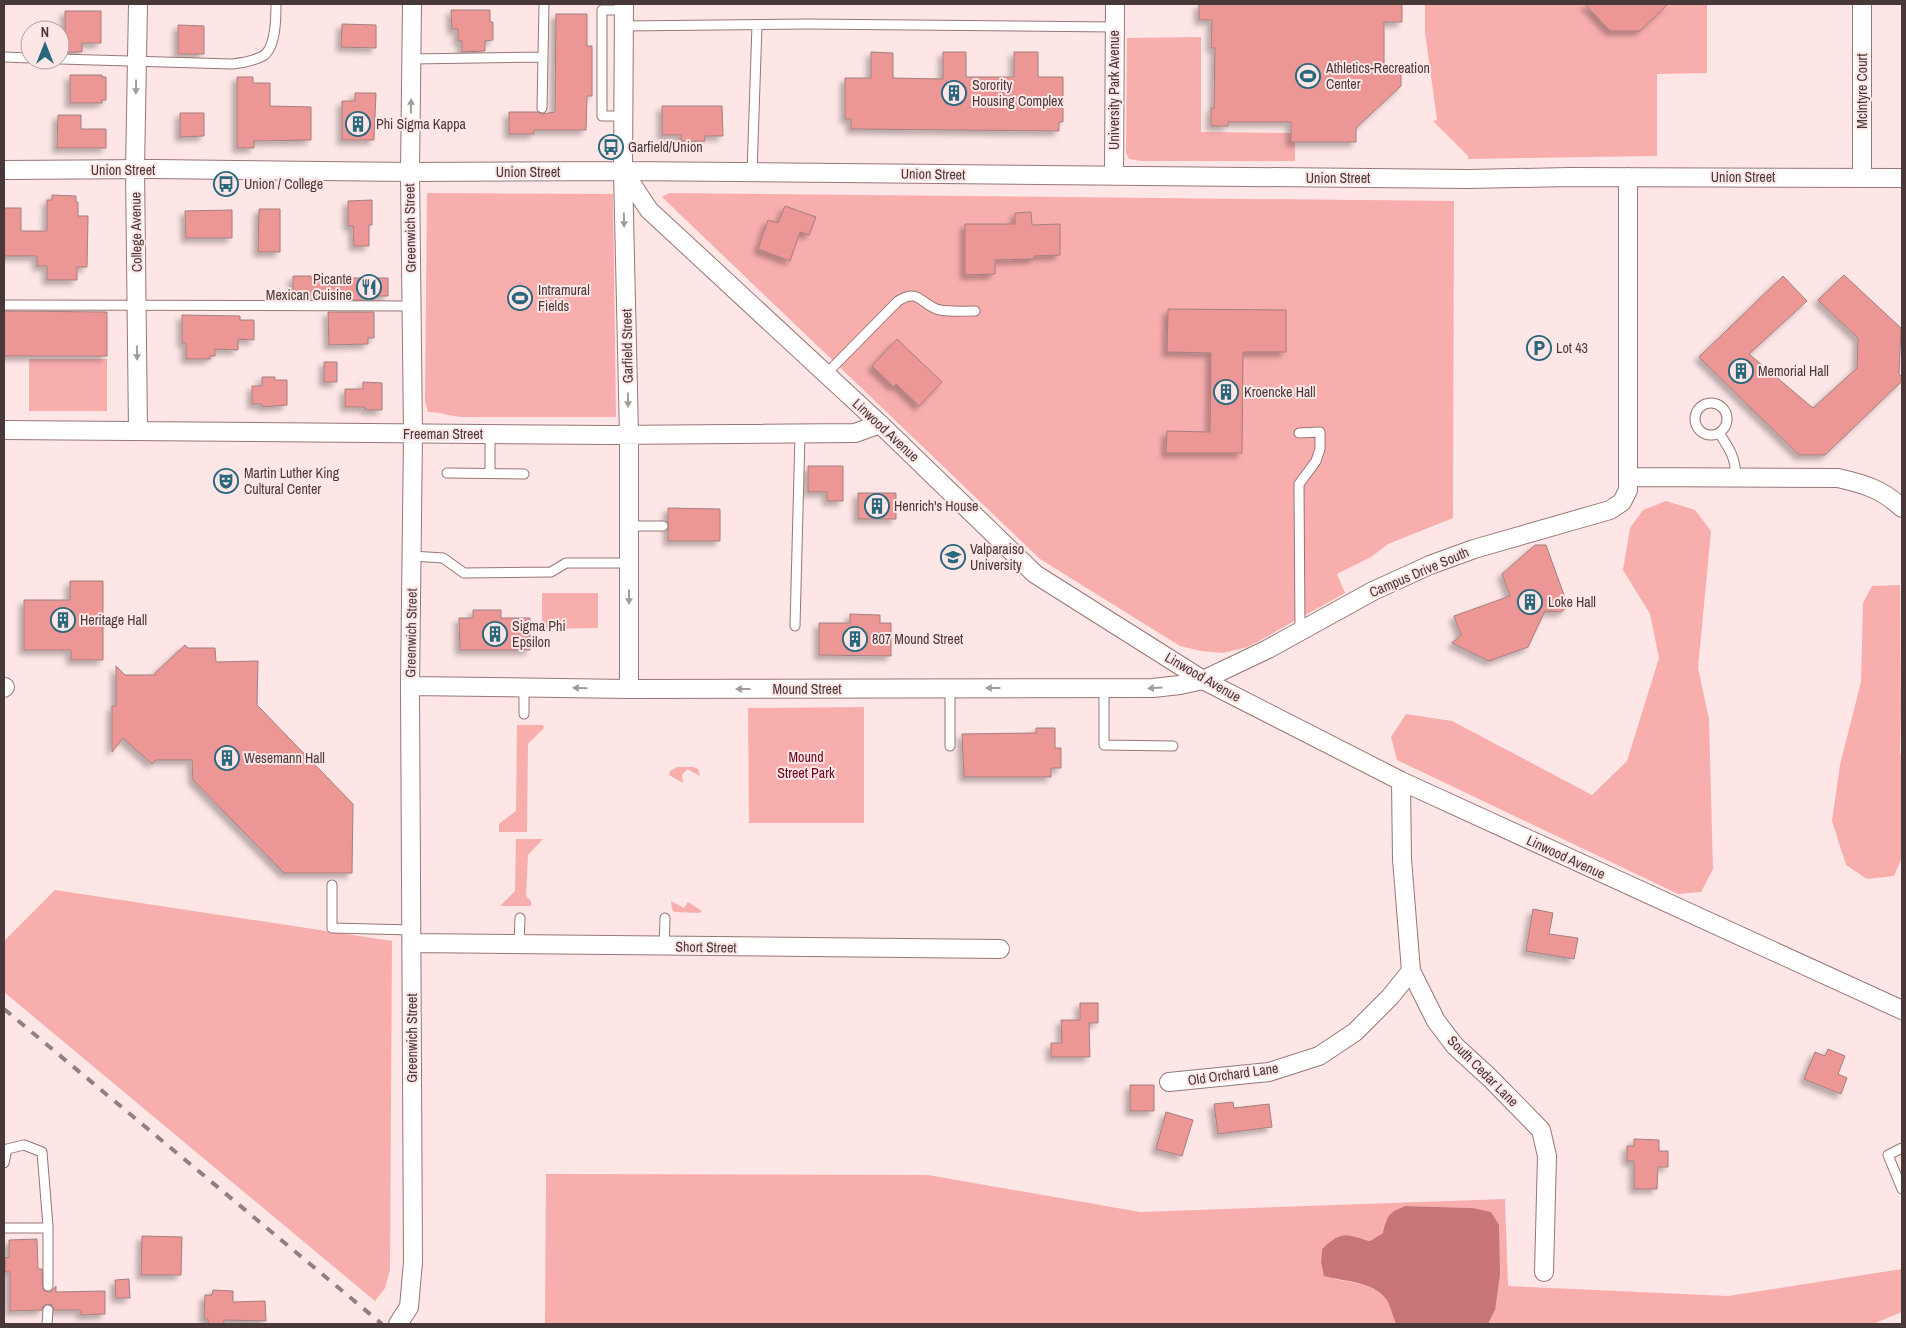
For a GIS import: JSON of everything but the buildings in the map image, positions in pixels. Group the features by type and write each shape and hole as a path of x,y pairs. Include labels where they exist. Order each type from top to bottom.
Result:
{"street":[{"name":"College Avenue","path":"138,4 135,169 138,430"},
{"name":"Greenwich Street","path":"398,1324 409,1306 413,1262 410,686 413,434 410,172 412,4"},
{"name":"University Park Avenue","path":"1114,4 1114,176"},
{"name":"McIntyre Court","path":"1862,4 1862,178"},
{"name":"Garfield Street","path":"624,13 623,171 629,435 629,689"},
{"name":"Union Street","path":"4,170 623,171 1469,179 1628,177 1902,178"},
{"name":"Linwood Avenue","path":"623,171 649,210 880,424 1035,574 1203,680 1401,781 1902,1010"},
{"name":"Campus Drive South","path":"1203,680 1300,632 1373,591 1430,565 1474,549 1610,510 1622,502 1628,490 1628,177"},
{"name":"Freeman Street","path":"4,430 413,434 800,434 855,433 880,424"},
{"path":"1628,477 1838,478 1865,485 1890,496 1902,508"},
{"name":"Mound Street","path":"410,686 629,689 1152,688 1180,686 1203,680"},
{"name":"South Cedar Lane","path":"1401,781 1402,859 1411,971 1436,1021 1455,1046 1520,1107 1540,1130 1547,1156 1544,1272"},
{"name":"Short Street","path":"412,937 519,945 1000,949"},
{"name":"Old Orchard Lane","path":"1169,1082 1269,1072 1320,1056 1355,1032 1390,997 1411,971"}],"lane":[{"path":"70,60 137,63 232,64 252,61 265,55 272,44 276,23 276,4"},
{"path":"542,108 544,4"},
{"path":"624,116 602,116 602,10 757,24 1114,27"},
{"path":"752,173 757,24"},
{"path":"4,57 20,58"},
{"path":"411,59 543,57"},
{"path":"826,374 898,300 905,296 914,295 938,310 975,312"},
{"path":"4,305 411,306"},
{"path":"1298,433 1320,432 1320,449 1316,461 1298,484 1300,632"},
{"path":"1719,433 1732,452 1736,477"},
{"path":"490,434 490,473"},
{"path":"795,626 800,434"},
{"path":"447,473 524,474"},
{"path":"629,526 663,526"},
{"path":"412,556 443,558 464,573 551,572 566,563 629,563"},
{"path":"524,688 524,714"},
{"path":"950,688 950,746"},
{"path":"1104,688 1104,745 1173,746"},
{"path":"332,885 332,928 412,937"},
{"path":"519,945 520,918"},
{"path":"664,946 665,918"},
{"path":"4,1163 7,1149 24,1145 42,1152 48,1228 48,1286"},
{"path":"1902,1148 1888,1155 1902,1190"},
{"path":"4,1228 48,1228"},
{"path":"47,1324 48,1310"}],"green space":[{"path":"1425,4 1707,4 1707,73 1657,74 1657,156 1468,159 1468,156 1433,121 1437,120 1425,32"},
{"path":"1201,37 1201,132 1291,133 1291,142 1295,142 1295,161 1142,161 1129,159 1126,153 1127,38"},
{"name":"Intramural Fields","path":"427,193 613,194 616,417 465,417 428,412 425,401"},
{"path":"669,193 1454,201 1453,518 1388,544 1371,557 1337,574 1345,593 1248,647 1223,653 1201,651 1180,646 1040,559 662,197"},
{"path":"29,359 107,359 107,411 29,411"},
{"path":"1666,501 1695,510 1711,531 1698,668 1709,719 1713,869 1701,892 1678,894 1397,760 1391,737 1406,714 1452,721 1592,795 1627,761 1659,658 1650,614 1623,570 1630,528 1643,510"},
{"path":"1900,585 1902,857 1894,876 1867,879 1846,865 1832,821 1840,765 1861,682 1863,603 1872,586"},
{"path":"542,593 598,593 598,628 542,629"},
{"name":"Mound Street Park","path":"864,707 864,823 749,823 748,708"},
{"path":"517,725 543,725 544,728 528,744 527,832 499,832 499,824 516,811"},
{"path":"677,767 693,767 698,769 700,776 687,769 682,775 683,783 669,775 670,771"},
{"path":"516,839 543,839 528,855 526,896 531,901 531,906 500,906 515,891"},
{"path":"55,890 392,941 390,1270 385,1288 375,1301 4,992 4,941"},
{"path":"671,901 684,908 688,902 702,911 699,913 674,912"},
{"path":"546,1174 928,1175 1140,1212 1505,1199 1508,1286 1728,1296 1902,1269 1902,1312 1873,1324 1488,1324 1495,1310 1472,1208 1406,1206 1386,1220 1384,1233 1370,1241 1344,1236 1334,1239 1322,1249 1321,1262 1335,1279 1365,1285 1378,1291 1388,1302 1396,1324 545,1324"}],"shaded area":[{"path":"1406,1206 1472,1208 1491,1212 1499,1225 1500,1275 1495,1310 1488,1324 1396,1324 1388,1302 1376,1290 1359,1283 1324,1276 1321,1262 1322,1249 1329,1243 1344,1235 1370,1241 1383,1233 1386,1222 1392,1212"}],"railway":[{"path":"4,1009 382,1324"}],"place":[{"name":"Athletics-Recreation Center","path":"1308,76"},
{"name":"Sorority Housing Complex","path":"954,93"},
{"name":"Phi Sigma Kappa","path":"358,124"},
{"name":"Garfield/Union","path":"611,147"},
{"name":"Union / College","path":"226,184"},
{"name":"Picante Mexican Cuisine","path":"369,287"},
{"name":"Intramural Fields","path":"520,298"},
{"name":"Lot 43","path":"1539,348"},
{"name":"Memorial Hall","path":"1741,371"},
{"name":"Kroencke Hall","path":"1226,392"},
{"name":"Martin Luther King Cultural Center","path":"226,481"},
{"name":"Henrich's House","path":"877,506"},
{"name":"Valparaiso University","path":"953,557"},
{"name":"Loke Hall","path":"1530,602"},
{"name":"Heritage Hall","path":"63,620"},
{"name":"Sigma Phi Epsilon","path":"495,634"},
{"name":"807 Mound Street","path":"855,639"},
{"name":"Wesemann Hall","path":"227,758"}]}
